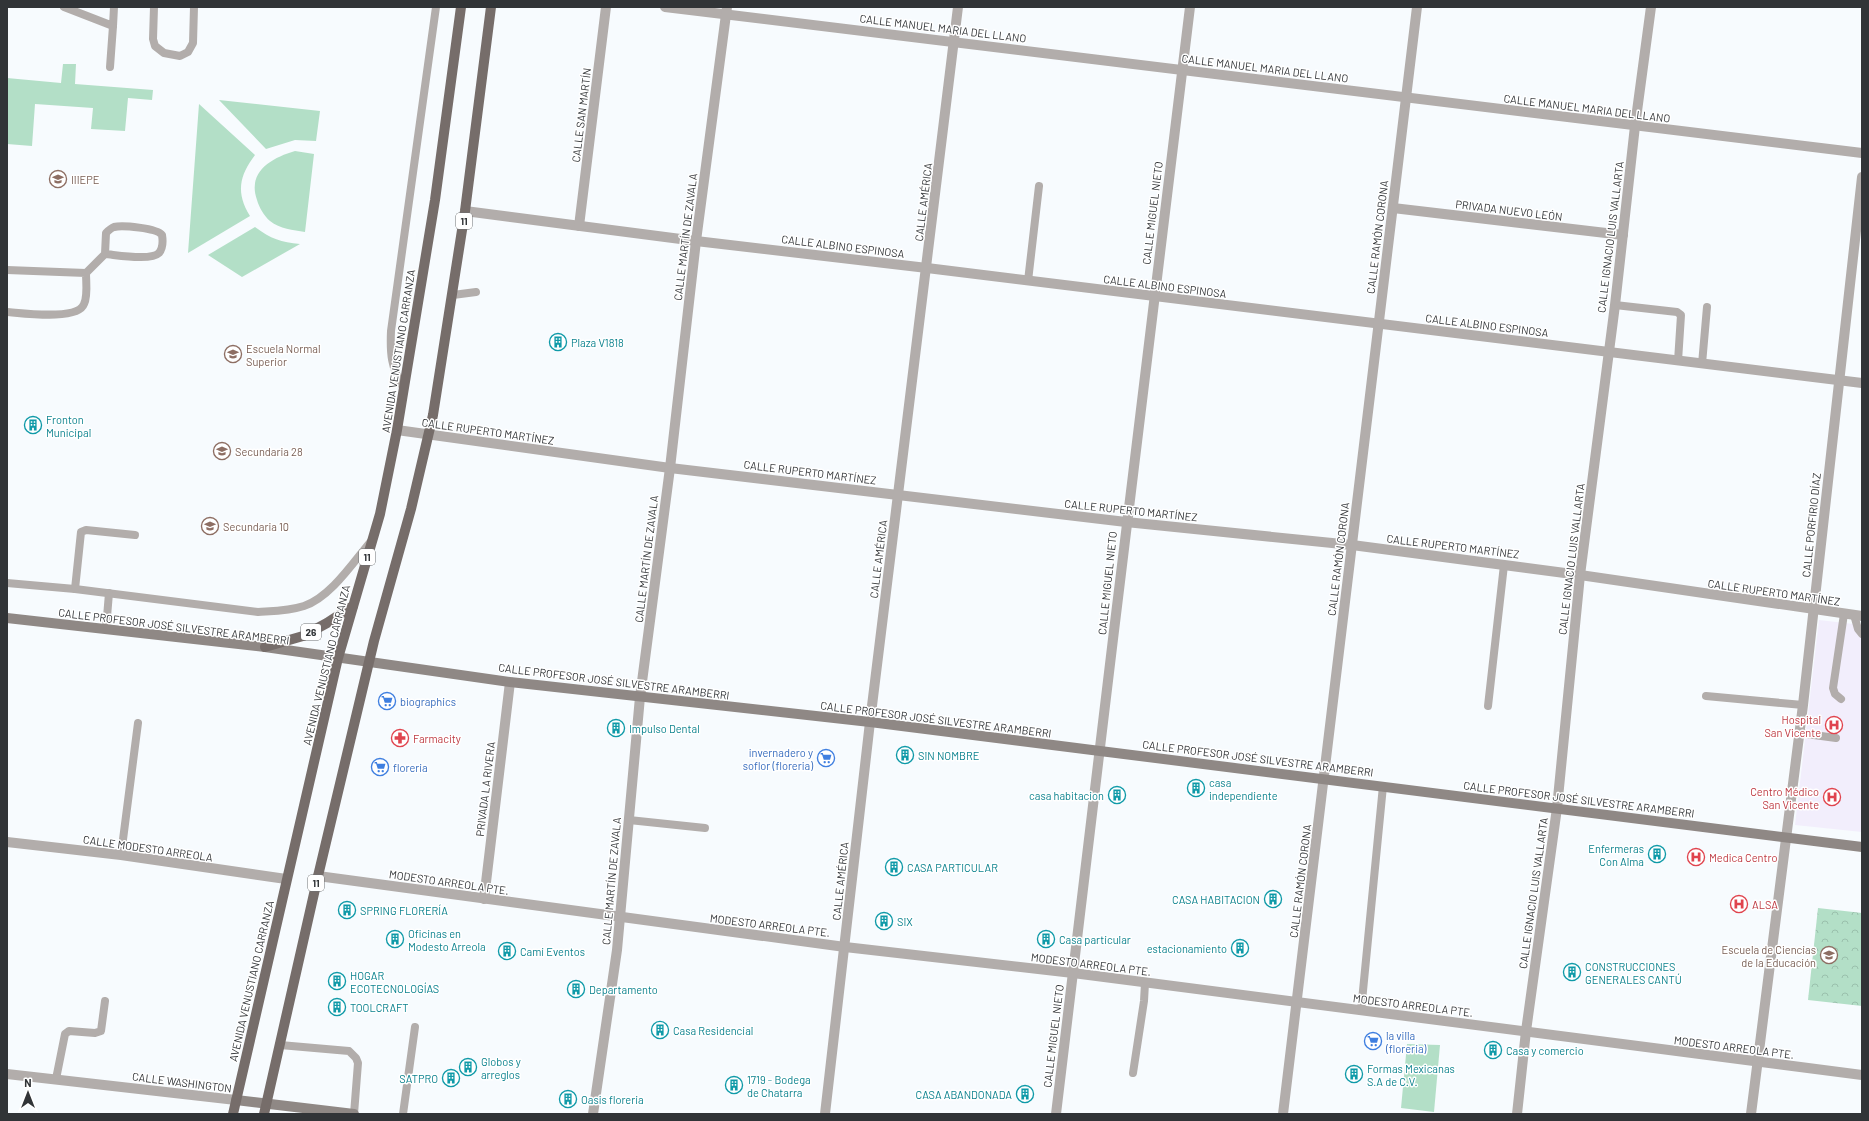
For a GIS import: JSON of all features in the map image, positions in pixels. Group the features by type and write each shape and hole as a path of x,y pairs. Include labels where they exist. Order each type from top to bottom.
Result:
{"main road":[{"name":"AVENIDA VENUSTIANO CARRANZA","path":"233,1114 338,658 380,514 397,430 435,200 461,7"},
{"name":"11","path":"265,1109 318,876 369,663 429,435 465,211 491,7"},
{"name":"26","path":"265,648 303,636 327,623 353,606"},
{"name":"CALLE PROFESOR JOSÉ SILVESTRE ARAMBERRI","path":"7,618 265,648 510,682 870,722 1324,778 1862,847"},
{"name":"CALLE WASHINGTON","path":"236,1100 265,1109 354,1114"}],"street":[{"name":"CALLE SAN MARTÍN","path":"579,226 606,7"},
{"name":"CALLE MANUEL MARIA DEL LLANO","path":"665,7 726,11 954,42 1862,153"},
{"name":"CALLE AMÉRICA","path":"825,1114 870,722 958,7"},
{"name":"CALLE MIGUEL NIETO","path":"1056,1114 1153,297 1190,7"},
{"name":"CALLE RAMÓN CORONA","path":"1283,1114 1417,7"},
{"name":"CALLE IGNACIO LUIS VALLARTA","path":"1518,1114 1526,1031 1557,808 1580,575 1615,305 1635,126 1651,7"},
{"name":"CALLE MARTÍN DE ZAVALA","path":"593,1114 617,950 640,696 670,468 696,241 726,11"},
{"name":"CALLE PORFIRIO DÍAZ","path":"1751,1114 1803,705 1862,177"},
{"name":"PRIVADA NUEVO LEÓN","path":"1393,208 1622,235"},
{"name":"CALLE ALBINO ESPINOSA","path":"465,211 696,241 927,268 1862,384"},
{"name":"CALLE RUPERTO MARTÍNEZ","path":"397,430 670,468 1126,522 1352,545 1580,575 1853,615"},
{"name":"PRIVADA LA RIVERA","path":"484,899 510,682"},
{"name":"CALLE MODESTO ARREOLA","path":"7,842 121,855 286,879"},
{"name":"MODESTO ARREOLA PTE.","path":"318,876 845,947 1073,973 1862,1075"},
{"name":"CALLE WASHINGTON","path":"7,1074 236,1100"}],"lane":[{"path":"64,7 113,26"},
{"path":"110,67 114,7"},
{"path":"154,7 153,39 155,46 164,53 180,56 188,52 193,43 194,7"},
{"path":"404,387 396,376 391,362 391,331 436,7"},
{"path":"1028,281 1039,186"},
{"path":"7,312 63,314 79,311 84,304 86,273 105,254 106,232 115,227 154,230 162,235 161,250 158,254 151,257 105,254"},
{"path":"7,270 86,273"},
{"path":"452,295 476,292"},
{"path":"1615,305 1677,312 1681,315 1678,361"},
{"path":"1702,364 1707,307"},
{"path":"75,589 81,532 86,530 135,535"},
{"path":"7,583 75,589 258,612 295,608 306,606 325,594 372,540"},
{"path":"1488,706 1504,565"},
{"path":"106,629 109,593"},
{"path":"1853,615 1858,629 1862,634"},
{"path":"1841,699 1835,694 1833,688 1853,615"},
{"path":"1706,696 1803,705"},
{"path":"121,855 138,723"},
{"path":"1799,733 1836,738"},
{"path":"1361,1011 1383,786"},
{"path":"629,820 705,828"},
{"path":"1133,1073 1144,1001 1145,983"},
{"path":"56,1079 65,1034 69,1031 95,1033 101,1031 105,1001"},
{"path":"403,1114 415,1027"},
{"path":"280,1045 349,1051 356,1058 358,1063 354,1114"}],"shaded area":[{"name":"Hospital San Vicente","path":"1819,620 1862,625 1862,832 1795,825"}],"green space":[{"path":"63,64 76,64 75,84 153,90 152,100 128,98 125,131 91,129 93,108 35,104 32,146 7,144 7,78 61,83"},
{"path":"219,100 320,111 316,141 295,140 266,149"},
{"path":"199,104 255,155 246,170 241,185 243,200 250,216 188,253"},
{"path":"295,151 314,154 305,232 291,230 270,221 260,208 255,190 255,182 258,174 263,168 270,162"},
{"path":"255,227 276,239 300,244 242,277 208,255"},
{"path":"1818,908 1862,913 1862,1006 1808,1000"},
{"path":"1407,1044 1440,1045 1434,1112 1401,1108"}],"place":[{"name":"IIIEPE","path":"58,179"},
{"name":"Plaza V1818","path":"558,342"},
{"name":"Escuela Normal Superior","path":"233,354"},
{"name":"Fronton Municipal","path":"33,425"},
{"name":"Secundaria 28","path":"222,451"},
{"name":"Secundaria 10","path":"210,526"},
{"name":"biographics","path":"387,701"},
{"name":"Hospital San Vicente","path":"1834,725"},
{"name":"Impulso Dental","path":"616,728"},
{"name":"Farmacity","path":"400,738"},
{"name":"SIN NOMBRE","path":"905,755"},
{"name":"invernadero y soflor (floreria)","path":"826,758"},
{"name":"floreria","path":"380,767"},
{"name":"casa independiente","path":"1196,788"},
{"name":"casa habitacion","path":"1117,795"},
{"name":"Centro Médico San Vicente","path":"1832,797"},
{"name":"Enfermeras Con Alma","path":"1657,854"},
{"name":"Medica Centro","path":"1696,857"},
{"name":"CASA PARTICULAR","path":"894,867"},
{"name":"CASA HABITACION","path":"1273,899"},
{"name":"ALSA","path":"1739,904"},
{"name":"SPRING FLORERÍA","path":"347,910"},
{"name":"SIX","path":"884,921"},
{"name":"Oficinas en Modesto Arreola","path":"395,939"},
{"name":"Casa particular","path":"1046,939"},
{"name":"estacionamiento","path":"1240,948"},
{"name":"Cami Eventos","path":"507,951"},
{"name":"Escuela de Ciencias de la Educación","path":"1829,955"},
{"name":"CONSTRUCCIONES GENERALES CANTÚ","path":"1572,972"},
{"name":"HOGAR ECOTECNOLOGÍAS","path":"337,981"},
{"name":"Departamento","path":"576,989"},
{"name":"TOOLCRAFT","path":"337,1007"},
{"name":"Casa Residencial","path":"660,1030"},
{"name":"la villa (floreria)","path":"1373,1041"},
{"name":"Casa y comercio","path":"1493,1050"},
{"name":"Globos y arreglos","path":"468,1067"},
{"name":"Formas Mexicanas S.A de C.V.","path":"1354,1074"},
{"name":"SATPRO","path":"451,1078"},
{"name":"1719 - Bodega de Chatarra","path":"734,1085"},
{"name":"CASA ABANDONADA","path":"1025,1094"},
{"name":"Oasis floreria","path":"568,1099"}]}
